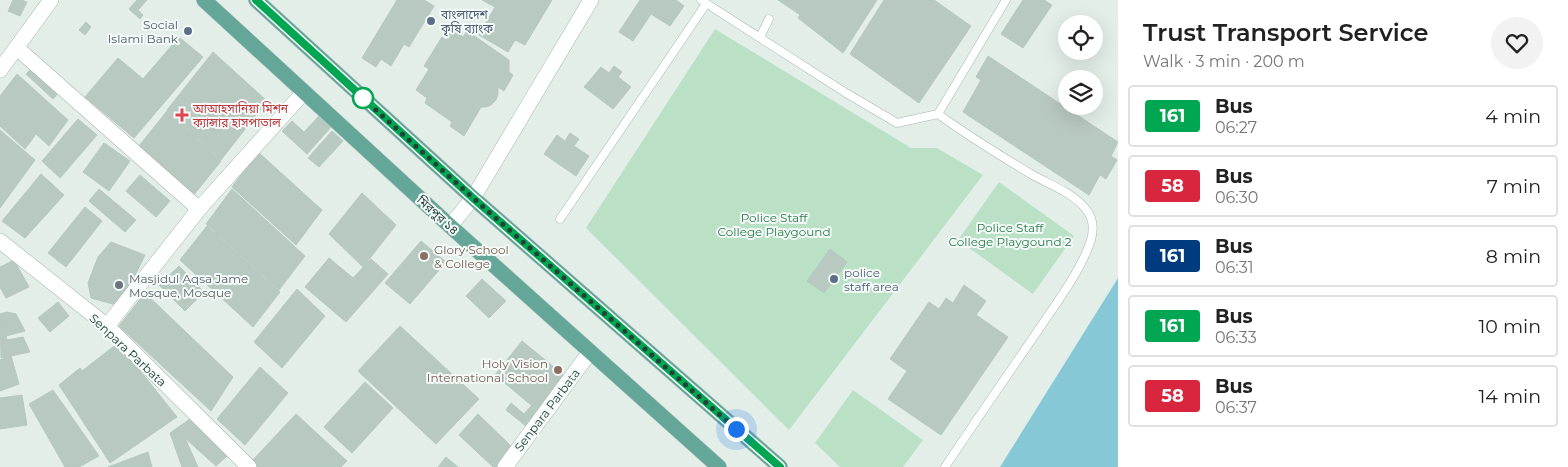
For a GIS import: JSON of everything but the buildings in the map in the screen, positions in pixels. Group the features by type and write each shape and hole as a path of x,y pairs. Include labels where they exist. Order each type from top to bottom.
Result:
{"main road":[{"name":"মিরপুর ১৪","path":"204,0 450,226 719,467"},
{"path":"256,0 473,198 780,467"}],"street":[{"path":"0,70 51,0"},
{"path":"450,226 473,198 591,0"},
{"path":"17,48 199,209"},
{"path":"106,326 199,209 304,92"},
{"name":"Senpara Parbata","path":"0,240 106,326 249,467"},
{"name":"Senpara Parbata","path":"505,467 590,352"}],"lane":[{"path":"938,114 1006,0"},
{"path":"560,218 703,2 846,93 897,123 938,114 1000,155 1072,197 1085,207 1090,215 1093,226 1091,239 1082,262 944,467"},
{"path":"760,37 769,19"}],"green space":[{"name":"Police Staff College Playgound","path":"715,29 911,148 937,148 983,175 789,430 586,228"},
{"name":"Police Staff College Playgound 2","path":"999,182 1074,236 1033,294 958,240"},
{"path":"853,390 923,440 903,467 840,467 815,443"}],"water":[{"path":"1118,278 1118,467 1000,467"}],"bus line":[{"name":"161","path":"256,0 473,198 780,467"}],"place":[{"name":"বাংলাদেশ কৃষি ব্যাংক","path":"431,21"},
{"name":"Social Islami Bank","path":"188,31"},
{"name":"আআহসানিয়া মিশন ক্যান্সার হাসপাতাল","path":"182,115"},
{"name":"Glory School & College","path":"424,256"},
{"name":"police staff area","path":"834,279"},
{"name":"Masjidul Aqsa Jame Mosque, Mosque","path":"119,285"},
{"name":"Holy Vision International School","path":"558,370"}],"route":[{"path":"363,98 356,92 473,198 736,429"}]}
